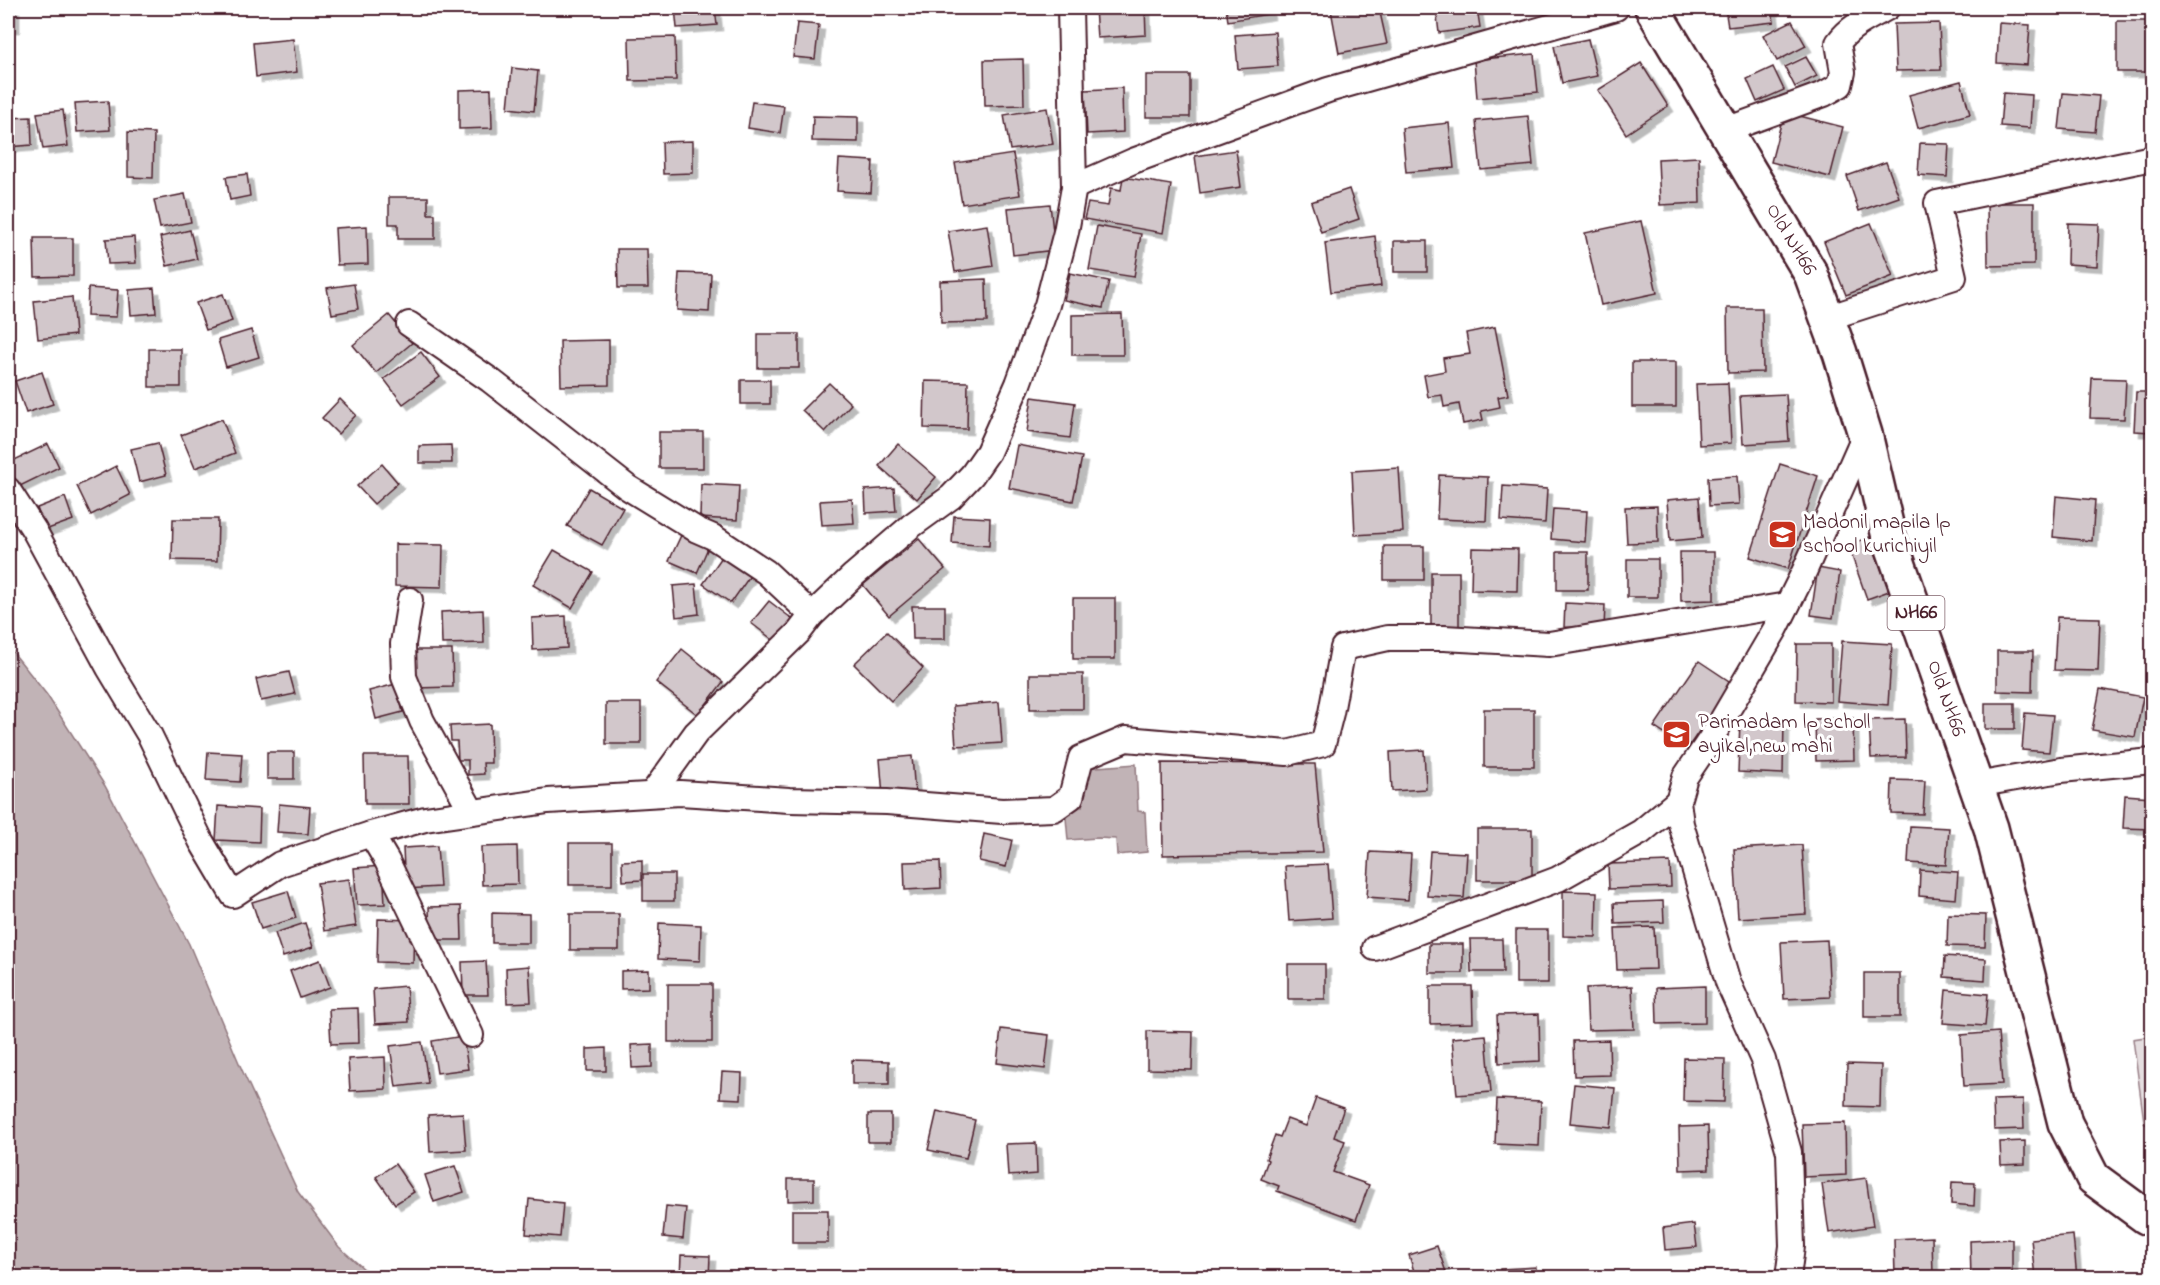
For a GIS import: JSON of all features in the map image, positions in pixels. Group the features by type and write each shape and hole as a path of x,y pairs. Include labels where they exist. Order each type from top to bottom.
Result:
{"main road":[{"name":"Old NH66","path":"1652,8 1811,273 1840,353 1865,434 1889,537 1992,828 2065,1123 2093,1178 2152,1219"}],"street":[{"path":"652,794 696,733 854,575 910,526 951,497 972,475 988,452 1018,384 1047,305 1066,232 1074,187 1070,8"},
{"path":"1074,187 1133,161 1328,90 1616,8"},
{"path":"1726,130 1824,94 1840,85 1843,72 1838,43 1843,35 1861,22 1887,8"},
{"path":"1827,318 1954,277 1937,202 2152,159"},
{"path":"409,324 490,380 627,487 697,530 713,537 766,572 812,615"},
{"path":"1788,1278 1792,1246 1789,1152 1763,1060 1728,982 1681,825 1678,801 1685,777 1712,737 1804,572 1865,434"},
{"path":"8,490 34,530 109,668 150,736 201,841 233,896 280,864 371,834 425,819 548,801 680,793 789,800 887,802 1002,811 1053,809 1071,797 1081,758 1126,739 1287,753 1323,744 1343,648 1388,638 1444,638 1549,644 1787,605"},
{"path":"410,600 403,645 404,677 422,721 472,812"},
{"path":"1976,785 2061,770 2152,761"},
{"path":"1376,948 1558,879 1641,832 1678,801"},
{"path":"371,834 387,861 471,1035"}],"shaded area":[{"path":"8,646 47,695 105,786 189,944 242,1070 298,1192 339,1247 373,1277 8,1277"},
{"path":"1136,764 1138,811 1145,812 1147,852 1117,855 1116,839 1068,840 1065,807 1082,807 1084,768"},
{"path":"2152,1036 2152,1131 2144,1122 2133,1039"}],"building":[{"path":"8,8 14,8 14,27 8,27"},
{"path":"675,8 715,8 717,25 677,28"},
{"path":"1095,8 1145,8 1146,35 1097,38"},
{"path":"1226,8 1268,8 1269,14 1228,21"},
{"path":"1379,8 1387,44 1339,53 1331,10"},
{"path":"1436,8 1477,8 1480,27 1439,33"},
{"path":"1725,8 1772,8 1774,22 1728,27"},
{"path":"1792,21 1806,46 1777,61 1763,35"},
{"path":"2117,21 2152,21 2152,72 2117,72"},
{"path":"797,23 819,25 815,59 793,57"},
{"path":"1939,23 1941,70 1896,71 1894,24"},
{"path":"1999,23 2030,25 2027,65 1997,63"},
{"path":"1275,32 1278,66 1238,69 1235,35"},
{"path":"675,37 676,80 630,81 629,38"},
{"path":"293,39 297,72 256,77 253,43"},
{"path":"1588,39 1597,76 1562,83 1554,46"},
{"path":"1534,54 1538,92 1477,98 1474,60"},
{"path":"1806,57 1817,76 1795,87 1785,67"},
{"path":"1023,59 1024,105 985,106 984,60"},
{"path":"1641,63 1668,106 1626,134 1598,90"},
{"path":"1773,67 1784,90 1757,102 1747,79"},
{"path":"512,68 538,71 534,111 508,108"},
{"path":"1146,75 1190,75 1190,117 1146,117"},
{"path":"1961,81 1970,114 1918,128 1909,95"},
{"path":"1122,88 1123,132 1087,134 1085,90"},
{"path":"491,89 492,128 459,129 459,90"},
{"path":"2003,93 2032,95 2030,128 2000,126"},
{"path":"2063,93 2099,96 2095,132 2059,129"},
{"path":"108,101 110,130 77,132 75,103"},
{"path":"752,102 784,106 780,133 748,128"},
{"path":"1047,108 1053,144 1010,150 1004,115"},
{"path":"63,110 68,146 43,149 37,113"},
{"path":"1784,112 1843,127 1830,177 1771,162"},
{"path":"813,116 858,117 858,142 812,141"},
{"path":"1528,116 1533,165 1481,170 1476,121"},
{"path":"31,117 32,145 8,147 8,118"},
{"path":"1449,123 1454,168 1406,172 1402,128"},
{"path":"128,132 154,133 153,178 128,177"},
{"path":"693,141 693,173 663,174 662,142"},
{"path":"1920,143 1949,144 1947,177 1918,175"},
{"path":"1236,150 1241,187 1200,193 1195,156"},
{"path":"1013,154 1020,195 962,204 955,163"},
{"path":"1699,157 1700,203 1660,205 1658,159"},
{"path":"839,159 873,161 871,193 837,191"},
{"path":"1886,162 1899,197 1859,211 1847,176"},
{"path":"247,174 250,196 230,200 226,177"},
{"path":"1123,177 1171,185 1163,233 1084,219 1088,203 1108,206 1111,188 1121,190"},
{"path":"1349,189 1359,219 1321,232 1311,202"},
{"path":"185,194 191,222 160,228 154,200"},
{"path":"389,197 428,197 428,214 435,214 435,239 398,239 398,224 389,224"},
{"path":"1987,203 2034,203 2034,265 1988,266"},
{"path":"1050,204 1055,250 1013,255 1008,208"},
{"path":"1641,221 1657,293 1601,305 1585,233"},
{"path":"1871,223 1893,276 1846,295 1824,242"},
{"path":"2068,223 2099,224 2097,266 2067,264"},
{"path":"987,225 993,266 955,272 948,231"},
{"path":"367,226 368,264 337,265 335,228"},
{"path":"1097,226 1141,234 1134,277 1089,270"},
{"path":"190,230 197,259 167,266 160,237"},
{"path":"1375,236 1381,286 1331,292 1325,243"},
{"path":"134,237 136,263 108,264 106,239"},
{"path":"34,238 73,238 73,276 35,277"},
{"path":"1394,241 1427,241 1427,272 1394,272"},
{"path":"617,249 647,249 648,288 618,288"},
{"path":"679,273 711,274 709,312 677,310"},
{"path":"1070,273 1109,281 1103,308 1064,300"},
{"path":"986,279 987,322 941,323 940,281"},
{"path":"354,284 358,309 332,314 327,288"},
{"path":"88,288 118,290 116,317 87,316"},
{"path":"154,288 156,313 131,315 129,290"},
{"path":"223,294 232,321 206,330 196,303"},
{"path":"72,297 75,335 38,339 34,301"},
{"path":"1727,308 1762,308 1763,372 1728,373"},
{"path":"1122,314 1123,355 1072,355 1072,315"},
{"path":"389,315 412,343 376,373 353,345"},
{"path":"1495,327 1508,395 1498,397 1500,407 1481,411 1483,420 1463,424 1459,404 1444,407 1442,395 1428,397 1424,375 1445,371 1443,358 1470,354 1466,333"},
{"path":"251,330 259,357 226,367 218,340"},
{"path":"758,334 799,334 799,368 758,368"},
{"path":"609,340 609,385 561,386 560,341"},
{"path":"149,349 181,349 181,387 149,387"},
{"path":"421,352 440,377 403,404 384,379"},
{"path":"1632,362 1676,362 1676,407 1632,407"},
{"path":"42,372 53,404 26,413 15,381"},
{"path":"2092,378 2126,379 2124,419 2090,418"},
{"path":"741,380 770,380 770,404 741,404"},
{"path":"925,381 968,382 967,429 924,428"},
{"path":"829,383 851,404 825,432 802,410"},
{"path":"1728,383 1731,443 1699,445 1696,384"},
{"path":"2136,392 2152,392 2152,432 2134,431"},
{"path":"1786,394 1789,441 1743,444 1740,396"},
{"path":"1032,397 1075,403 1070,438 1027,432"},
{"path":"340,399 356,415 338,434 322,418"},
{"path":"222,419 235,453 195,468 181,435"},
{"path":"659,432 703,432 703,468 659,468"},
{"path":"158,443 166,475 139,482 131,449"},
{"path":"48,444 59,467 18,487 8,463"},
{"path":"898,444 936,477 917,499 879,466"},
{"path":"451,445 452,463 419,463 419,446"},
{"path":"1017,445 1082,457 1073,501 1009,488"},
{"path":"382,464 398,483 374,504 357,486"},
{"path":"1780,464 1818,476 1788,569 1750,557"},
{"path":"116,466 130,495 91,515 77,486"},
{"path":"1399,468 1403,532 1355,535 1352,471"},
{"path":"1439,475 1488,477 1486,521 1437,519"},
{"path":"1737,476 1739,504 1709,506 1708,478"},
{"path":"701,484 739,486 737,520 700,518"},
{"path":"1503,486 1547,489 1545,523 1501,520"},
{"path":"589,488 623,508 602,545 567,526"},
{"path":"894,488 896,511 866,513 865,490"},
{"path":"2056,496 2095,500 2092,541 2053,537"},
{"path":"65,497 73,520 45,530 37,508"},
{"path":"1699,497 1702,538 1670,541 1667,500"},
{"path":"852,499 854,523 822,525 820,501"},
{"path":"1657,506 1658,542 1627,543 1625,507"},
{"path":"1553,509 1587,511 1585,542 1551,539"},
{"path":"954,516 990,518 989,546 952,543"},
{"path":"173,519 218,519 217,561 172,560"},
{"path":"684,529 711,541 697,573 669,561"},
{"path":"1870,537 1889,591 1867,599 1848,545"},
{"path":"919,539 945,569 889,616 863,585"},
{"path":"395,544 443,545 442,587 395,586"},
{"path":"1384,546 1424,546 1424,580 1384,580"},
{"path":"1472,548 1518,549 1517,591 1471,590"},
{"path":"554,550 593,572 572,608 533,585"},
{"path":"1557,552 1588,552 1588,590 1557,590"},
{"path":"1680,552 1714,552 1714,600 1681,601"},
{"path":"724,554 752,573 731,603 703,584"},
{"path":"1627,559 1658,559 1658,597 1627,597"},
{"path":"1818,568 1840,572 1833,618 1811,615"},
{"path":"1431,572 1459,572 1459,626 1431,626"},
{"path":"696,584 699,614 676,617 673,586"},
{"path":"1073,598 1115,598 1115,659 1073,659"},
{"path":"769,601 795,621 777,643 751,623"},
{"path":"1565,603 1605,605 1604,628 1564,627"},
{"path":"912,606 945,606 945,639 913,639"},
{"path":"483,610 484,643 442,644 441,612"},
{"path":"566,616 567,648 533,650 532,618"},
{"path":"2057,617 2100,618 2098,671 2054,670"},
{"path":"887,632 923,668 891,701 854,664"},
{"path":"2152,634 2152,671 2147,670"},
{"path":"1842,641 1892,644 1888,705 1837,701"},
{"path":"1797,644 1831,644 1831,702 1796,701"},
{"path":"682,649 723,682 698,715 656,682"},
{"path":"415,650 452,650 453,687 416,688"},
{"path":"1997,651 2033,651 2032,692 1997,691"},
{"path":"1699,661 1732,683 1687,749 1654,727"},
{"path":"289,672 295,694 261,701 256,679"},
{"path":"1030,674 1083,674 1083,709 1030,709"},
{"path":"396,684 403,712 376,719 369,691"},
{"path":"2100,689 2143,697 2135,737 2092,730"},
{"path":"999,702 1002,743 956,746 953,706"},
{"path":"606,703 641,703 641,744 606,744"},
{"path":"1985,703 2015,703 2015,729 1985,729"},
{"path":"1484,709 1534,709 1534,767 1484,767"},
{"path":"2025,713 2053,715 2049,752 2022,750"},
{"path":"1853,718 1854,760 1816,761 1815,719"},
{"path":"1905,719 1906,757 1871,758 1869,720"},
{"path":"1740,721 1784,722 1783,774 1738,772"},
{"path":"490,724 491,763 483,763 484,774 468,775 468,760 458,760 457,741 451,741 450,726"},
{"path":"1424,750 1426,789 1392,791 1390,752"},
{"path":"208,752 242,754 240,782 206,780"},
{"path":"267,752 294,752 294,779 267,779"},
{"path":"364,756 408,756 409,804 365,804"},
{"path":"912,756 915,794 883,796 880,759"},
{"path":"1162,763 1315,764 1323,852 1163,855"},
{"path":"1892,780 1925,781 1923,814 1891,813"},
{"path":"2125,795 2152,797 2152,829 2123,828"},
{"path":"279,804 310,807 308,834 277,832"},
{"path":"218,806 260,809 259,842 216,840"},
{"path":"1910,826 1949,828 1946,865 1908,863"},
{"path":"1477,829 1532,829 1532,880 1477,880"},
{"path":"984,834 1012,840 1006,867 979,861"},
{"path":"569,843 612,843 612,885 569,885"},
{"path":"1802,845 1806,914 1738,918 1734,849"},
{"path":"437,846 440,887 405,889 403,848"},
{"path":"517,846 518,884 482,885 481,847"},
{"path":"1430,851 1467,853 1464,898 1427,896"},
{"path":"1370,852 1411,854 1408,900 1367,897"},
{"path":"642,860 642,880 623,881 622,861"},
{"path":"940,861 941,888 905,890 904,862"},
{"path":"1670,862 1671,887 1609,889 1608,864"},
{"path":"1328,864 1332,918 1289,921 1285,866"},
{"path":"383,866 385,904 357,905 354,868"},
{"path":"1920,870 1958,872 1956,899 1919,896"},
{"path":"643,874 674,874 674,901 643,901"},
{"path":"349,879 356,926 324,931 317,883"},
{"path":"288,891 296,918 261,929 252,902"},
{"path":"1563,891 1597,892 1596,937 1563,936"},
{"path":"1663,901 1664,922 1615,924 1614,903"},
{"path":"461,906 462,940 430,940 429,907"},
{"path":"492,913 529,914 529,943 492,943"},
{"path":"570,914 619,914 619,950 570,950"},
{"path":"1948,914 1986,915 1985,947 1947,946"},
{"path":"378,919 414,920 413,963 377,962"},
{"path":"305,923 313,947 283,957 275,933"},
{"path":"659,923 701,925 700,961 658,959"},
{"path":"1654,927 1656,969 1617,970 1615,928"},
{"path":"1516,930 1548,930 1548,983 1516,983"},
{"path":"1470,939 1502,939 1503,972 1471,972"},
{"path":"1827,940 1830,997 1784,999 1781,942"},
{"path":"1429,944 1463,944 1463,973 1429,973"},
{"path":"1945,956 1986,959 1985,980 1944,977"},
{"path":"320,960 330,987 300,998 290,971"},
{"path":"486,961 488,995 463,995 462,962"},
{"path":"1288,964 1325,964 1325,999 1288,999"},
{"path":"529,966 531,1002 507,1003 506,968"},
{"path":"649,970 649,988 621,989 621,971"},
{"path":"1864,973 1900,973 1900,1017 1864,1017"},
{"path":"668,984 712,984 712,1042 668,1042"},
{"path":"406,986 409,1022 375,1024 373,989"},
{"path":"1430,986 1472,986 1473,1023 1430,1024"},
{"path":"1632,986 1634,1029 1588,1030 1586,988"},
{"path":"1705,986 1705,1023 1657,1024 1656,988"},
{"path":"1946,990 1988,994 1985,1026 1943,1023"},
{"path":"358,1008 359,1043 331,1044 329,1009"},
{"path":"1539,1014 1540,1061 1499,1063 1497,1015"},
{"path":"1001,1029 1049,1035 1045,1069 997,1063"},
{"path":"1147,1031 1193,1032 1192,1070 1147,1069"},
{"path":"1998,1032 2002,1084 1964,1086 1961,1035"},
{"path":"1486,1035 1491,1092 1457,1095 1452,1038"},
{"path":"463,1036 468,1069 437,1073 432,1041"},
{"path":"1609,1040 1610,1075 1574,1076 1573,1041"},
{"path":"422,1042 428,1083 396,1087 390,1046"},
{"path":"652,1044 652,1067 632,1068 631,1045"},
{"path":"606,1048 606,1071 587,1071 587,1049"},
{"path":"385,1057 386,1089 350,1091 348,1059"},
{"path":"1684,1058 1725,1059 1724,1102 1683,1101"},
{"path":"852,1060 889,1061 889,1084 852,1084"},
{"path":"1847,1064 1881,1065 1880,1107 1846,1106"},
{"path":"722,1072 742,1073 741,1099 720,1098"},
{"path":"1574,1084 1615,1088 1611,1127 1570,1123"},
{"path":"1316,1098 1344,1108 1334,1137 1345,1141 1333,1172 1369,1185 1356,1220 1277,1191 1279,1186 1261,1179 1275,1135 1280,1137 1287,1119 1306,1126"},
{"path":"1497,1099 1541,1101 1539,1146 1495,1144"},
{"path":"2023,1099 2024,1129 1994,1130 1993,1100"},
{"path":"937,1111 975,1120 966,1158 928,1150"},
{"path":"463,1113 466,1150 430,1152 428,1115"},
{"path":"868,1114 891,1114 891,1142 868,1142"},
{"path":"1845,1123 1846,1175 1804,1177 1802,1124"},
{"path":"1708,1126 1709,1169 1680,1170 1679,1127"},
{"path":"2025,1141 2025,1164 2001,1165 2000,1142"},
{"path":"1036,1143 1037,1174 1008,1176 1006,1144"},
{"path":"395,1164 414,1192 395,1204 376,1177"},
{"path":"455,1166 464,1192 434,1202 425,1175"},
{"path":"1866,1178 1873,1226 1829,1233 1822,1184"},
{"path":"788,1179 814,1179 814,1200 788,1201"},
{"path":"1952,1182 1975,1183 1974,1206 1951,1204"},
{"path":"529,1199 563,1203 560,1237 526,1234"},
{"path":"666,1206 686,1208 683,1239 663,1237"},
{"path":"792,1210 828,1210 828,1243 792,1243"},
{"path":"1694,1224 1697,1247 1665,1250 1663,1228"},
{"path":"2073,1235 2077,1278 2035,1278 2031,1239"},
{"path":"1932,1237 1933,1275 1895,1276 1894,1239"},
{"path":"2012,1239 2012,1278 1971,1278 1970,1241"},
{"path":"1437,1246 1448,1278 1416,1278 1409,1255"},
{"path":"681,1255 710,1256 709,1278 680,1278"},
{"path":"1536,1267 1536,1278 1500,1278 1500,1269"}],"place":[{"name":"Madonil mapila lp school kurichiyil","path":"1782,535"},
{"name":"Parimadam lp scholl ayikal,new mahi","path":"1677,735"}]}
